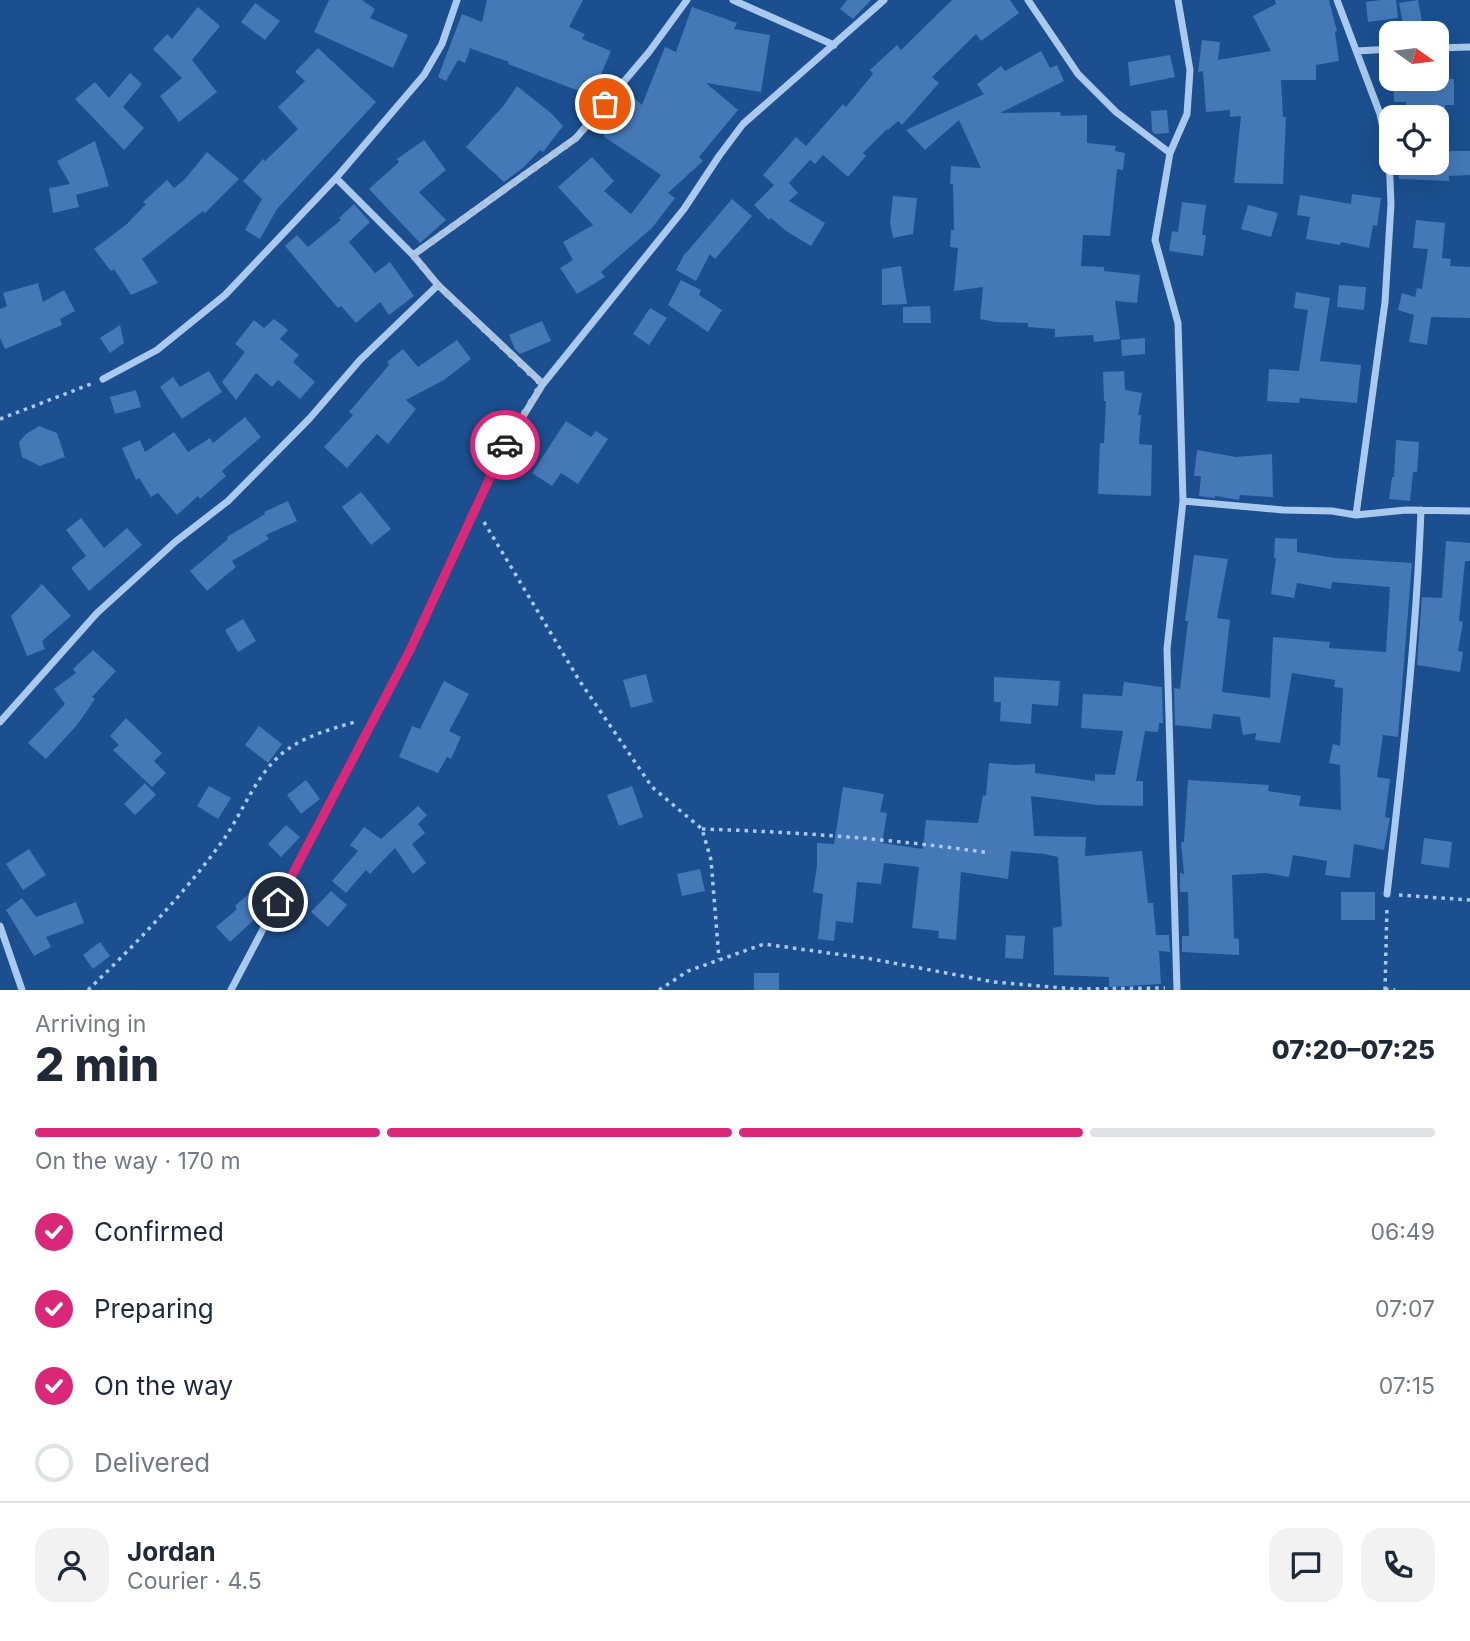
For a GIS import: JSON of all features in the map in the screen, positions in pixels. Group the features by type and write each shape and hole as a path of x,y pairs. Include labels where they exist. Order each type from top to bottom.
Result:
{"street":[{"path":"103,379 157,350 225,295 336,178 424,75 442,44 457,0"},
{"path":"413,255 576,138 649,52 687,0"},
{"path":"733,0 834,45"},
{"path":"231,990 410,650 504,447 542,384 684,209 743,124 884,0"},
{"path":"1028,0 1078,74 1116,112 1170,153"},
{"path":"1177,989 1167,649 1183,501 1178,323 1155,240 1170,153 1187,114 1190,70 1178,0"},
{"path":"1337,0 1380,114 1389,156 1391,204 1385,302 1356,515"},
{"path":"1449,48 1470,47"},
{"path":"1357,51 1379,50"},
{"path":"336,178 413,255 438,285 542,384"},
{"path":"0,722 97,613 175,542 228,501 310,418 360,360 438,285"},
{"path":"1183,501 1356,515 1421,510 1470,511"},
{"path":"1387,894 1405,741 1421,510"},
{"path":"0,926 22,990"}],"path":[{"path":"0,419 103,379"},
{"path":"476,508 579,680 652,787 702,829 711,860 719,960"},
{"path":"88,990 116,964 195,875 224,838 262,774 283,752 306,737 376,715"},
{"path":"702,829 805,832 903,841 990,853"},
{"path":"1395,990 1385,989 1387,894 1470,900"},
{"path":"659,990 688,971 764,944 872,959 994,982 1075,989 1177,989"}],"building":[{"path":"329,0 362,0 375,9 370,18 408,35 393,68 314,32"},
{"path":"487,0 583,0 569,27 585,34 582,39 611,51 597,84 603,86 592,110 574,102 579,91 469,48 465,63 458,60 446,81 438,77 462,14 482,22"},
{"path":"847,0 871,0 853,19 840,9"},
{"path":"952,0 1010,0 1019,13 981,41 976,34 932,77 939,83 902,125 898,121 887,129 863,153 866,156 848,177 823,155 815,164 810,160 789,183 798,193 789,201 825,223 811,246 771,218 769,220 754,205 774,185 763,175 796,137 806,146 843,104 846,107 873,74 870,70 897,45 901,50"},
{"path":"1275,0 1329,0 1337,31 1339,61 1316,65 1316,80 1281,80 1283,117 1286,117 1283,184 1234,183 1241,116 1230,117 1230,110 1206,112 1203,71 1198,72 1202,40 1220,42 1218,60 1271,51 1253,16 1276,4"},
{"path":"1396,0 1398,18 1368,22 1366,2"},
{"path":"1418,0 1422,21 1402,21 1399,3"},
{"path":"255,3 280,21 265,40 241,22"},
{"path":"198,7 220,26 192,60 217,92 179,122 160,96 182,78 153,49 167,34 172,39"},
{"path":"692,7 737,23 734,29 770,35 761,92 706,83 738,110 699,157 703,161 668,193 675,198 652,228 601,272 605,277 577,294 560,268 573,260 563,242 593,225 558,187 592,157 614,181 604,191 631,214 661,175 603,136 615,119 610,117 631,95 642,105 665,47 676,52"},
{"path":"318,48 376,102 277,209 260,239 245,230 262,199 243,181 263,159 265,161 298,129 278,107 305,81 295,72"},
{"path":"1041,51 1050,68 1057,65 1064,81 1000,113 1060,112 1061,116 1087,115 1087,143 1116,146 1115,151 1125,153 1123,170 1117,169 1110,236 1083,235 1081,266 1104,267 1104,271 1140,275 1137,303 1115,301 1120,339 1094,342 1093,335 1055,337 1055,329 1028,327 1028,323 980,319 983,287 954,291 958,248 950,247 951,230 954,230 953,184 950,184 951,166 981,168 959,120 925,150 906,130 984,94 977,84 1001,66 1005,71"},
{"path":"1170,55 1175,77 1130,86 1128,62"},
{"path":"130,73 142,84 123,107 144,128 124,150 75,99 95,82 109,98"},
{"path":"1449,79 1454,79 1454,105 1406,105 1406,102 1394,102 1394,91 1449,91"},
{"path":"517,86 563,126 543,152 540,150 504,182 466,147 504,105"},
{"path":"1167,110 1169,133 1155,134 1152,131 1151,111"},
{"path":"424,140 446,170 419,192 446,220 420,243 369,189 399,162 397,159"},
{"path":"95,141 109,186 76,195 79,207 53,213 49,188 70,184 57,161"},
{"path":"1449,151 1470,151 1470,175 1449,176 1449,181 1399,179 1399,175 1449,175"},
{"path":"207,152 239,179 205,213 203,211 142,259 158,283 131,295 114,269 111,271 94,249 127,224 146,204 143,202 167,180 174,188 185,179"},
{"path":"1352,194 1381,198 1377,226 1373,225 1369,248 1306,239 1310,217 1297,215 1300,195 1351,204"},
{"path":"893,196 917,198 913,234 893,238 890,222"},
{"path":"732,199 752,216 715,259 710,254 696,281 676,270 685,253"},
{"path":"1182,202 1206,205 1202,235 1206,235 1203,256 1169,251 1172,231 1178,232"},
{"path":"354,204 370,222 349,242 375,273 390,262 414,296 389,315 380,302 356,323 341,306 338,308 285,246 297,235 308,247 341,220 339,218"},
{"path":"1248,205 1278,213 1271,237 1241,229"},
{"path":"1416,220 1445,223 1442,258 1451,259 1450,266 1470,267 1470,318 1431,317 1427,345 1409,342 1414,315 1398,310 1402,293 1415,297 1417,288 1422,289 1428,249 1413,248"},
{"path":"901,266 907,304 882,305 882,269"},
{"path":"681,280 701,290 699,295 722,310 708,332 668,305"},
{"path":"38,283 43,302 64,290 75,311 60,319 62,325 5,349 0,338 0,309 7,306 3,293"},
{"path":"1339,285 1366,287 1364,310 1337,307"},
{"path":"1296,292 1330,298 1320,361 1361,365 1357,403 1300,398 1299,403 1267,401 1269,369 1299,371 1308,310 1294,308"},
{"path":"930,306 931,323 903,323 903,307"},
{"path":"650,308 667,318 649,345 633,334"},
{"path":"274,319 288,330 280,339 299,355 293,362 315,382 300,399 278,380 272,387 256,373 236,400 222,382 245,352 235,344 254,320 264,328"},
{"path":"542,321 551,341 520,354 509,335"},
{"path":"120,325 124,343 110,353 100,338"},
{"path":"1145,338 1145,354 1122,356 1121,340"},
{"path":"457,340 471,359 444,380 406,400 416,409 388,444 377,434 347,468 324,447 353,415 349,412 389,365 387,362 403,349 418,367"},
{"path":"209,371 222,392 182,419 160,387 173,377 180,387"},
{"path":"1124,371 1125,390 1142,393 1138,415 1141,415 1139,444 1152,445 1151,496 1098,494 1100,443 1104,443 1106,401 1103,372"},
{"path":"136,390 141,407 115,414 110,397"},
{"path":"245,417 261,437 222,471 226,476 177,515 158,493 151,497 139,478 136,480 122,448 140,440 145,452 174,432 188,452 210,438 213,443"},
{"path":"566,421 591,437 596,431 608,439 578,484 561,473 552,486 532,473"},
{"path":"39,426 57,433 65,457 40,466 22,457 19,442"},
{"path":"1396,440 1419,442 1417,472 1413,472 1410,501 1389,499 1394,477"},
{"path":"1197,450 1236,457 1272,454 1273,497 1240,495 1239,500 1199,496 1201,476 1194,476"},
{"path":"361,492 391,529 371,545 342,507"},
{"path":"288,501 297,521 266,535 269,539 232,561 236,567 207,591 190,571 228,539 227,537 265,514 264,512"},
{"path":"81,518 104,548 127,528 142,545 89,591 71,568 86,556 66,530"},
{"path":"1275,538 1297,539 1297,552 1335,558 1412,563 1398,737 1383,735 1377,777 1390,779 1385,817 1390,818 1384,850 1354,844 1350,878 1325,875 1327,861 1293,855 1289,877 1266,873 1232,875 1234,938 1239,939 1239,955 1182,952 1182,936 1189,936 1188,892 1180,892 1180,873 1184,874 1181,842 1184,842 1188,780 1269,785 1268,791 1301,796 1299,806 1341,810 1340,765 1329,763 1333,744 1340,746 1343,688 1334,687 1335,680 1292,673 1280,743 1255,740 1256,733 1243,735 1240,717 1213,714 1211,729 1175,725 1174,688 1180,689 1194,555 1228,559 1217,618 1230,620 1222,692 1270,698 1273,637 1330,642 1329,648 1386,652 1390,587 1332,582 1331,589 1297,583 1294,598 1271,594 1276,558"},
{"path":"1446,541 1470,543 1470,561 1465,561 1459,621 1463,622 1458,651 1463,652 1460,672 1417,665 1422,597 1442,598"},
{"path":"42,584 71,616 42,641 45,649 27,656 11,616"},
{"path":"243,619 256,641 238,652 225,630"},
{"path":"93,650 116,671 92,697 95,699 77,725 46,759 28,743 65,704 54,689 76,673 73,669"},
{"path":"646,674 653,702 631,708 623,680"},
{"path":"994,677 1060,681 1058,706 1032,704 1031,724 1000,721 1001,702 994,702"},
{"path":"444,681 469,694 449,731 461,737 451,759 447,757 438,773 399,757 412,726 420,729"},
{"path":"1124,682 1162,687 1163,723 1159,723 1158,732 1145,731 1136,781 1143,781 1143,806 1097,805 1031,796 1034,836 1086,837 1085,856 1142,851 1148,903 1153,903 1156,935 1169,935 1170,952 1159,951 1161,984 1109,987 1109,977 1054,975 1053,928 1062,926 1058,857 1044,854 1011,851 1008,879 961,872 956,940 938,938 939,931 912,928 919,867 884,863 881,884 857,882 853,923 836,921 834,941 818,939 823,894 813,892 817,843 834,844 843,787 884,794 880,812 887,813 882,843 923,849 926,820 978,823 983,795 986,796 989,763 1035,764 1035,773 1095,781 1095,774 1115,775 1123,731 1081,728 1083,694 1122,696"},
{"path":"126,718 162,753 154,761 166,773 152,787 113,750 119,745 110,736"},
{"path":"259,726 282,744 268,763 245,745"},
{"path":"306,780 320,799 301,814 287,795"},
{"path":"145,783 156,795 135,815 124,804"},
{"path":"209,786 231,798 218,819 197,806"},
{"path":"632,786 643,817 619,826 607,795"},
{"path":"418,806 427,815 418,824 425,833 412,844 426,863 413,874 395,848 370,874 366,870 346,893 332,881 358,851 350,845 364,827 381,839"},
{"path":"286,825 300,837 281,857 268,844"},
{"path":"1424,838 1452,842 1449,868 1421,864"},
{"path":"29,849 46,875 23,890 6,864"},
{"path":"700,869 705,891 682,896 677,874"},
{"path":"253,890 268,907 230,942 216,927 237,909 235,906"},
{"path":"331,891 347,905 328,927 311,912"},
{"path":"1341,892 1375,892 1375,920 1341,920"},
{"path":"22,898 36,917 76,902 84,923 46,937 51,947 34,956 6,910"},
{"path":"1006,935 1025,936 1023,959 1005,958"},
{"path":"100,942 110,956 93,969 83,955"},
{"path":"754,973 779,973 779,990 754,990"}],"way so far":[{"path":"505,445 542,384 438,285 413,255 576,138 605,104"}],"route":[{"path":"278,902 410,650 505,445"}]}
